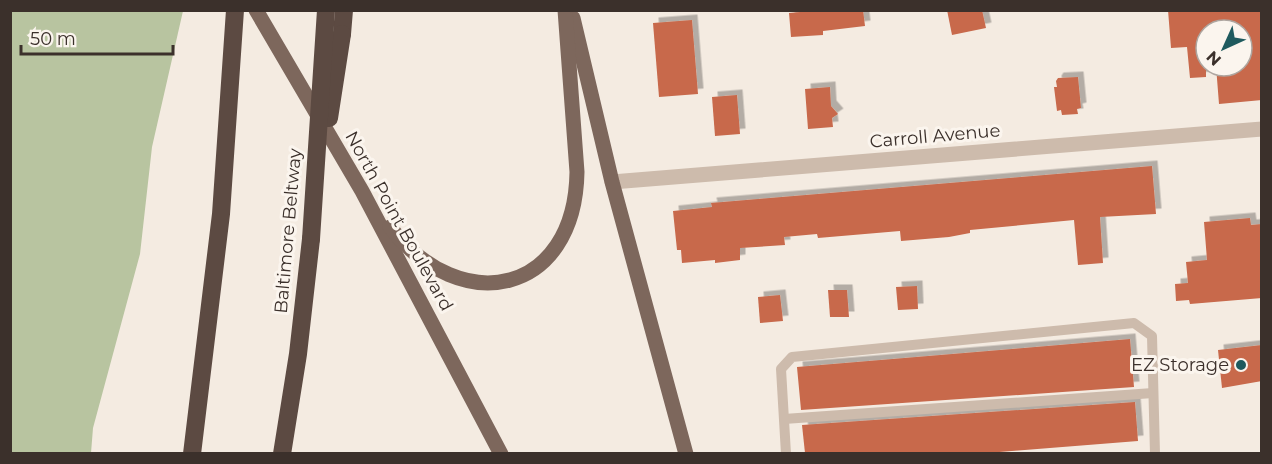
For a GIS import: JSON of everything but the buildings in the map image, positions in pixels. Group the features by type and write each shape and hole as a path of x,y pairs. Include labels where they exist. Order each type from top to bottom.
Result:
{"highway":[{"path":"192,453 209,328 232,85 235,10"},
{"name":"Baltimore Beltway","path":"282,453 298,354 310,239 326,10"},
{"path":"310,239 344,10"},
{"path":"180,453 209,328"}],"main road":[{"name":"North Point Boulevard","path":"256,10 362,191 501,453"},
{"path":"362,191 405,247 429,264 467,281 489,284 507,282 522,276 551,254 564,234 577,196 565,10"},
{"path":"571,10 612,182 686,453"}],"street":[{"name":"Carroll Avenue","path":"612,182 1262,129"}],"lane":[{"path":"786,453 781,369 792,357 1134,323 1152,336 1155,453"},
{"path":"784,419 1153,393"}],"green space":[{"path":"10,11 183,11 152,147 140,254 93,428 91,453 11,453"}],"place":[{"name":"EZ Storage","path":"1241,365"}]}
